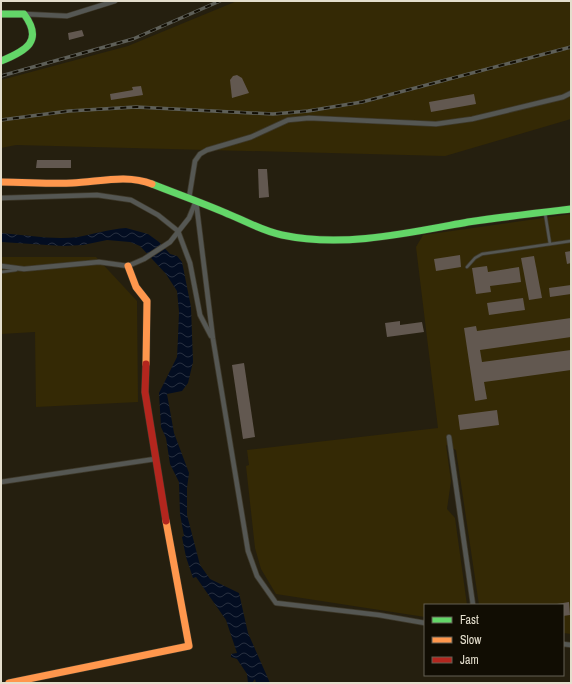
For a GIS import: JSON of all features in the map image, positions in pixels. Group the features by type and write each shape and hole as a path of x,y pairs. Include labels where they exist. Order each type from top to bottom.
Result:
{"street":[{"path":"1,14 67,16 115,1"},
{"path":"1,61 21,51 29,45 34,37 32,22 24,14"},
{"path":"189,198 195,161 200,154 207,150 251,137 288,120 309,118 436,124 472,119 563,97 571,93"},
{"path":"1,182 72,183 127,178 140,179 189,198 258,228 298,238 329,241 415,232 470,222 571,209"},
{"path":"1,198 97,195 131,200 158,215 178,231 190,263 200,315 213,339"},
{"path":"1,266 24,269 99,262 128,266 144,259 170,242 189,218 196,201"},
{"path":"196,201 213,339 248,551 257,576 276,603 379,615 424,624"},
{"path":"9,683 189,646 154,458 145,392 147,301 136,287 128,266"},
{"path":"449,437 473,604"},
{"path":"1,482 154,458"}],"lane":[{"path":"545,213 550,244"},
{"path":"467,266 475,258 482,254 571,241"},
{"path":"1,272 24,269"}],"shaded area":[{"path":"237,1 571,1 571,119 445,156 16,145 1,148 1,80 128,46"},
{"path":"571,214 571,634 564,633 564,604 479,604 456,450 446,445 451,481 447,509 455,518 467,604 424,604 424,617 276,594 261,569 255,548 246,466 249,465 247,450 438,428 416,247 423,235"},
{"path":"1,257 96,257 137,301 138,402 36,407 35,332 1,334"}],"water":[{"path":"126,228 148,234 159,242 170,254 177,256 182,262 191,307 193,362 188,383 182,391 167,394 174,433 189,473 187,488 187,515 200,565 210,579 239,593 248,633 270,683 256,683 255,679 252,683 248,683 247,674 237,659 231,657 231,654 237,653 226,620 196,577 193,578 186,557 182,537 184,536 180,514 179,482 170,464 166,438 161,427 159,393 177,357 179,312 177,291 166,274 140,246 130,242 107,240 83,245 63,246 1,242 1,233 49,238 69,238"}],"building":[{"path":"82,30 84,36 69,40 68,33"},
{"path":"237,75 242,78 249,93 232,98 230,80 233,76"},
{"path":"141,86 143,95 111,100 110,94 133,90 132,87"},
{"path":"474,94 476,104 431,112 429,102"},
{"path":"37,160 71,160 71,168 36,168"},
{"path":"258,169 267,169 269,197 259,198"},
{"path":"571,251 571,263 567,264 565,252"},
{"path":"460,255 461,267 436,271 434,259"},
{"path":"534,256 542,298 529,300 521,258"},
{"path":"487,266 488,272 519,267 521,282 490,286 491,292 476,294 472,268"},
{"path":"571,285 571,294 550,297 549,288"},
{"path":"523,298 525,310 489,315 487,303"},
{"path":"571,318 571,337 480,350 482,362 571,350 571,370 484,382 487,399 475,401 464,328 476,326 477,331"},
{"path":"400,321 400,325 422,322 424,332 387,337 385,323"},
{"path":"244,363 255,437 243,439 232,365"},
{"path":"497,410 499,425 460,430 458,415"},
{"path":"569,602 570,615 564,616 564,604 557,604"}],"railway":[{"path":"1,76 133,39 220,1"},
{"path":"1,120 69,111 136,107 273,114 308,111 362,102 571,47"}],"traffic: fast":[{"path":"1,14 24,14 30,23 32,31 32,38 25,49 1,61"},
{"path":"152,184 268,231 305,239 352,240 375,238 468,222 571,209"}],"traffic: slow":[{"path":"1,182 63,183 132,179 152,184"},
{"path":"128,266 136,287 147,301 146,364"},
{"path":"9,683 189,646 166,521"}],"traffic: jam":[{"path":"146,364 145,392 166,521"}]}
